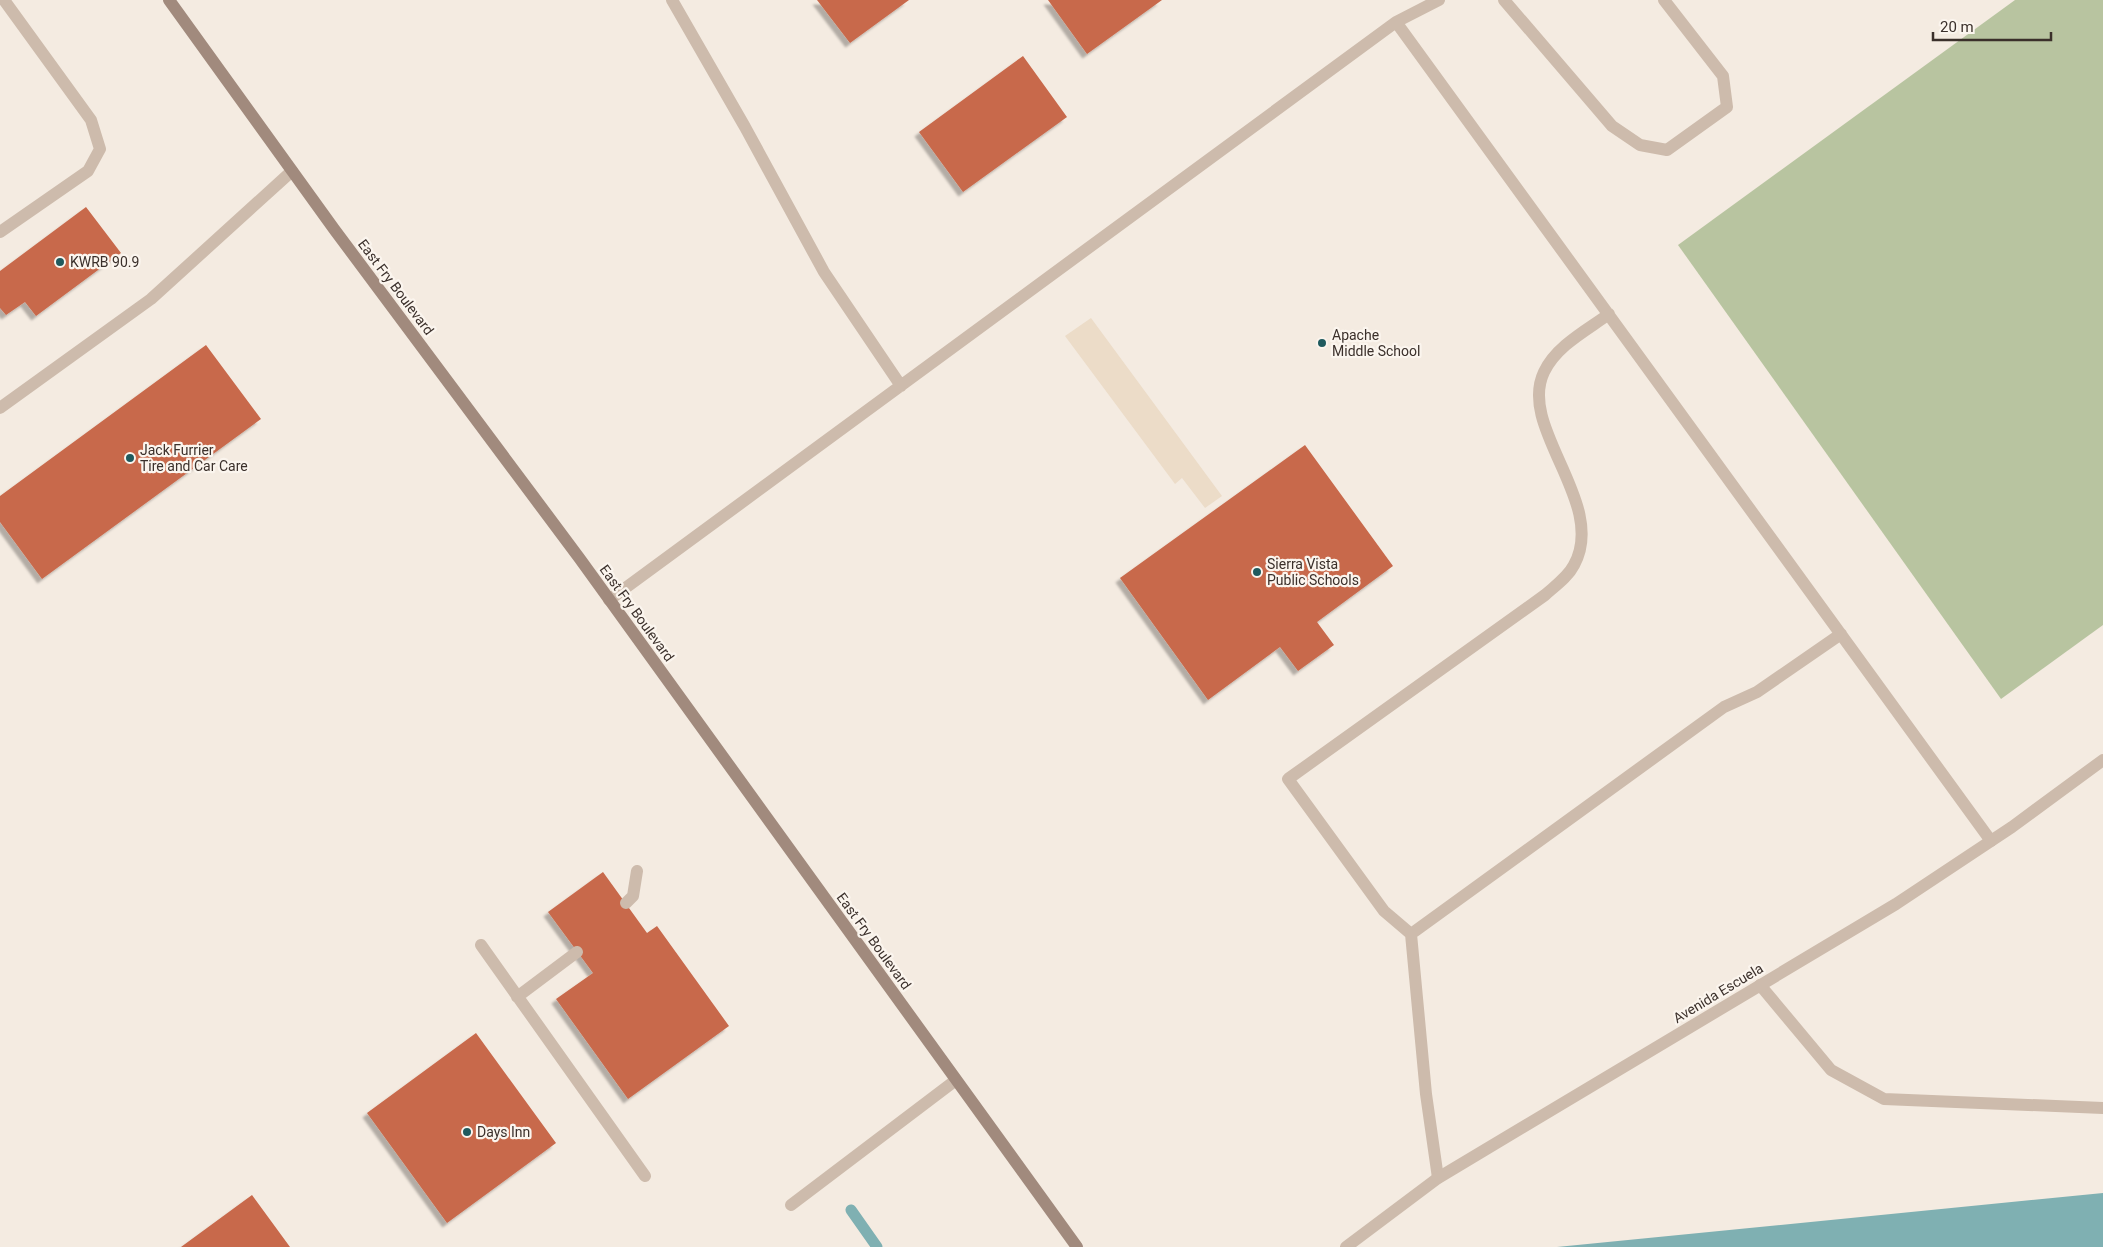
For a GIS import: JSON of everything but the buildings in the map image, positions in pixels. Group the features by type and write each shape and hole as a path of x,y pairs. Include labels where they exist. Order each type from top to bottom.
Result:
{"main road":[{"name":"East Fry Boulevard","path":"169,0 292,171 609,600 1077,1247"}],"street":[{"path":"0,232 88,171 100,149 91,120 4,0"},
{"path":"672,0 745,127 824,272 901,386"},
{"path":"609,600 1396,22 1439,0"},
{"path":"1504,0 1612,126 1640,145 1667,150 1727,107 1724,76 1664,0"},
{"path":"1396,22 1991,841"},
{"path":"0,408 150,299 292,171"},
{"path":"1438,1178 1426,1094 1410,934 1384,911 1288,779 1544,594 1574,566 1581,547 1579,509 1549,435 1539,392 1543,372 1555,356 1608,314"},
{"path":"1410,934 1724,707 1764,687 1841,634"},
{"name":"Avenida Escuela","path":"1346,1247 1438,1178 1896,904 1991,841 2103,760"},
{"path":"626,903 633,896 637,871"},
{"path":"480,946 645,1176"},
{"path":"517,997 577,952"},
{"path":"1760,985 1831,1070 1884,1099 2103,1108"},
{"path":"791,1205 956,1080"}],"green space":[{"path":"2015,0 2103,0 2103,625 2001,699 1678,245"}],"shaded area":[{"path":"1091,318 1222,496 1205,508 1182,478 1175,484 1065,336"}],"water":[{"path":"2103,1193 2103,1247 1557,1247"}],"waterway":[{"path":"851,1210 877,1247"}],"place":[{"name":"KWRB 90.9","path":"60,262"},
{"name":"Apache Middle School","path":"1322,343"},
{"name":"Jack Furrier Tire and Car Care","path":"130,458"},
{"name":"Sierra Vista Public Schools","path":"1257,572"},
{"name":"Days Inn","path":"467,1132"}]}
